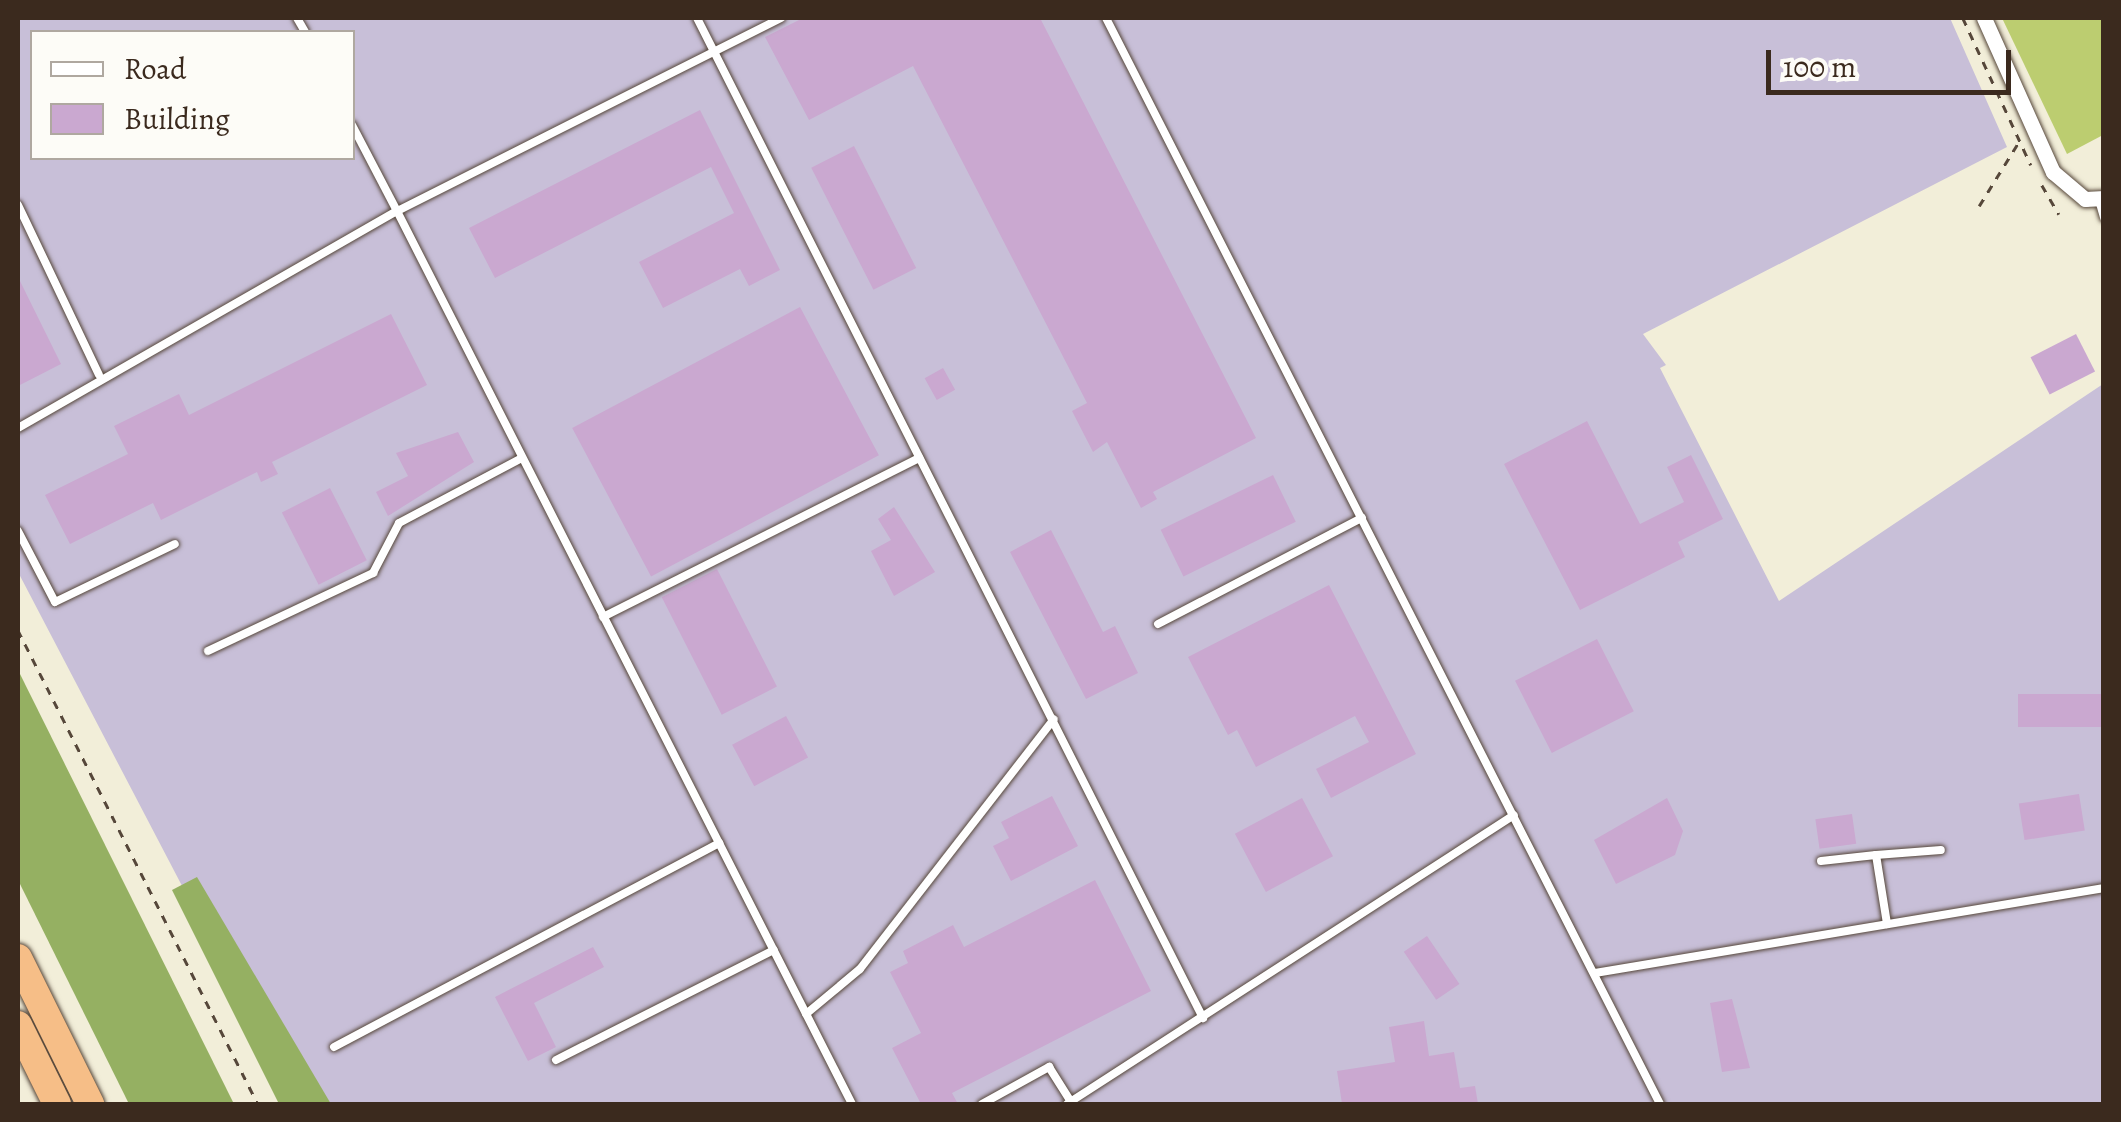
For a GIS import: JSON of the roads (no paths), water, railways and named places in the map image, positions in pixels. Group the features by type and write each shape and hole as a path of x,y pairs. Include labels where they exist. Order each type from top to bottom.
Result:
{"highway":[{"path":"18,958 90,1104"},
{"path":"18,1025 56,1104"}],"street":[{"path":"1984,18 2054,172 2068,190 2101,199"}],"lane":[{"path":"696,18 1203,1018"},
{"path":"18,428 99,375 397,212 781,18"},
{"path":"1106,18 1660,1104"},
{"path":"355,131 852,1104"},
{"path":"2101,199 2104,216"},
{"path":"18,205 99,375"},
{"path":"208,651 373,573 399,522 522,458"},
{"path":"603,617 919,458"},
{"path":"1158,624 1362,518"},
{"path":"18,531 54,602 175,544"},
{"path":"806,1014 860,969 1054,718"},
{"path":"982,1104 1049,1067 1069,1103 1514,815"},
{"path":"334,1048 718,843"},
{"path":"1821,860 1941,850"},
{"path":"1876,855 1887,924"},
{"path":"1595,973 2104,888"},
{"path":"556,1060 774,950"}]}
